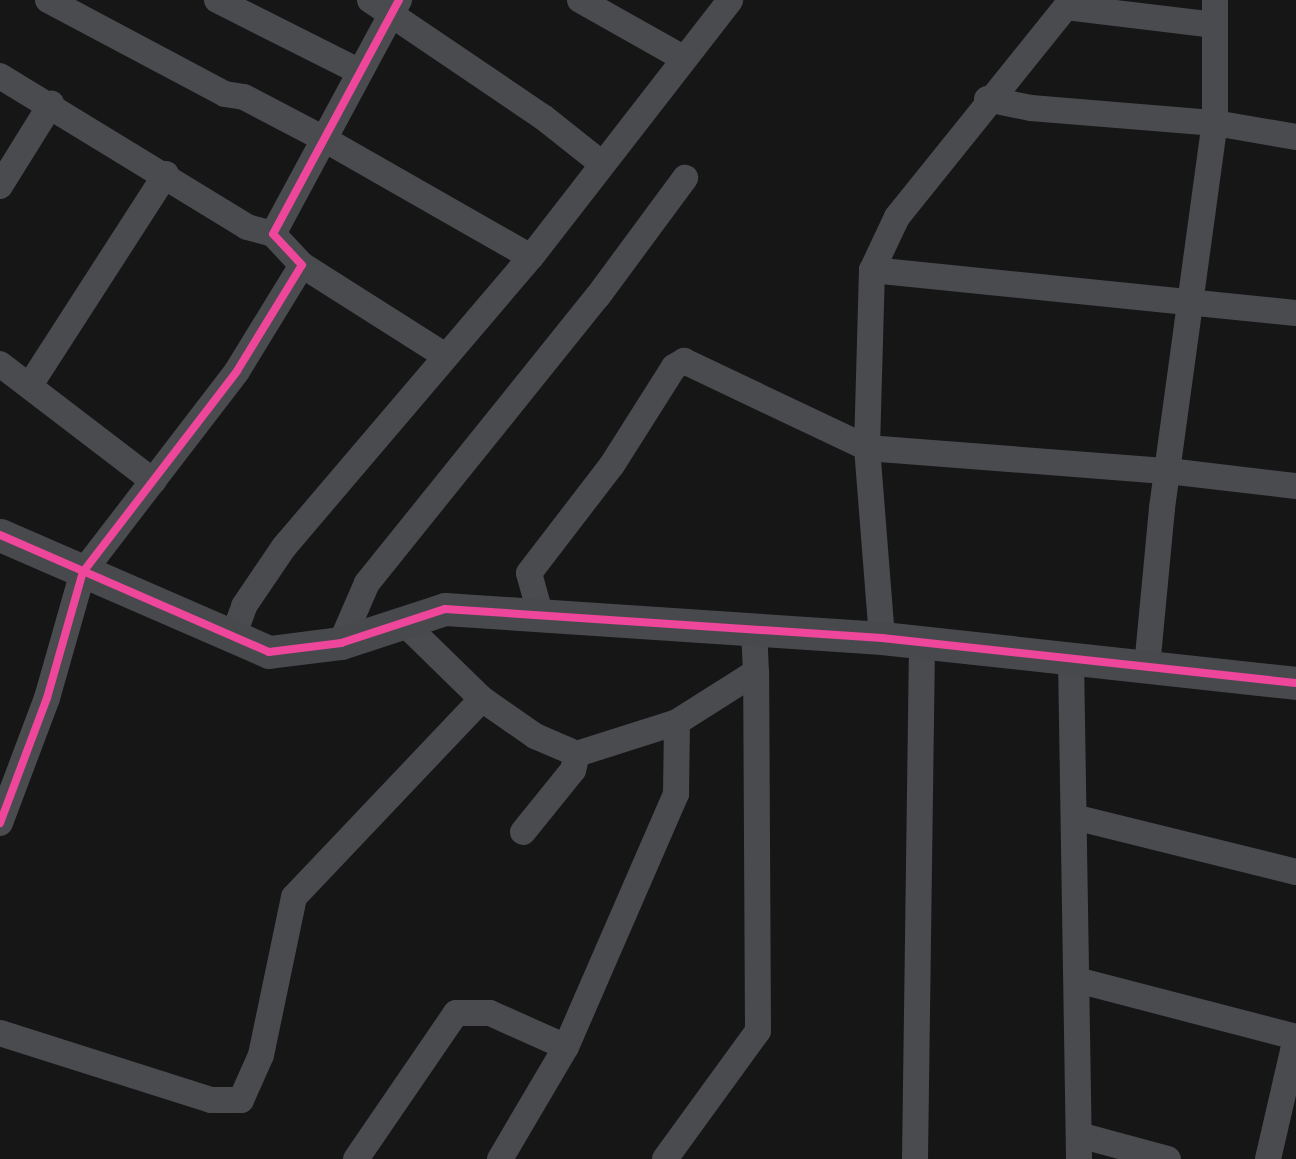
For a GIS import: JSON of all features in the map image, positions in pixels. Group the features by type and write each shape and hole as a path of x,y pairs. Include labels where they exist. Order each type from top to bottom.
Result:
{"street":[{"path":"48,0 225,94 244,97 324,139 531,257"},
{"path":"216,0 360,72"},
{"path":"369,0 396,7 602,164"},
{"path":"580,0 683,58"},
{"path":"232,637 244,606 284,547 444,355 531,257 730,0"},
{"path":"273,234 396,7"},
{"path":"882,638 867,448 872,270 897,217 987,99 1066,7 1215,12 1215,123 1194,301 1168,471 1147,667"},
{"path":"0,75 166,174 247,227 273,234 302,265 444,355"},
{"path":"987,99 1031,108 1215,123 1296,137"},
{"path":"0,186 51,104"},
{"path":"30,385 166,174"},
{"path":"341,643 367,583 598,296 685,178"},
{"path":"0,823 47,698 83,572 237,371 302,265"},
{"path":"872,270 1296,313"},
{"path":"540,614 529,573 612,465 674,367 684,361 867,448 1168,471 1296,486"},
{"path":"0,364 153,481"},
{"path":"0,535 269,652 341,643 445,609 882,638 1296,683"},
{"path":"403,622 482,699 535,736 577,754 677,722 756,672"},
{"path":"665,1159 758,1031 754,629"},
{"path":"915,1159 922,642"},
{"path":"1071,659 1079,1147 1168,1159"},
{"path":"0,1034 211,1100 241,1100 261,1055 294,897 482,699"},
{"path":"500,1159 566,1047 676,794 677,722"},
{"path":"523,832 573,770 577,754"},
{"path":"1074,817 1296,872"},
{"path":"1077,980 1296,1038 1269,1159"},
{"path":"356,1159 456,1013 490,1013 566,1047"}],"cycle path":[{"path":"0,823 47,698 83,572 237,371 302,265 273,234 399,0"},
{"path":"0,535 269,652 341,643 445,609 882,638 1296,683"}]}
